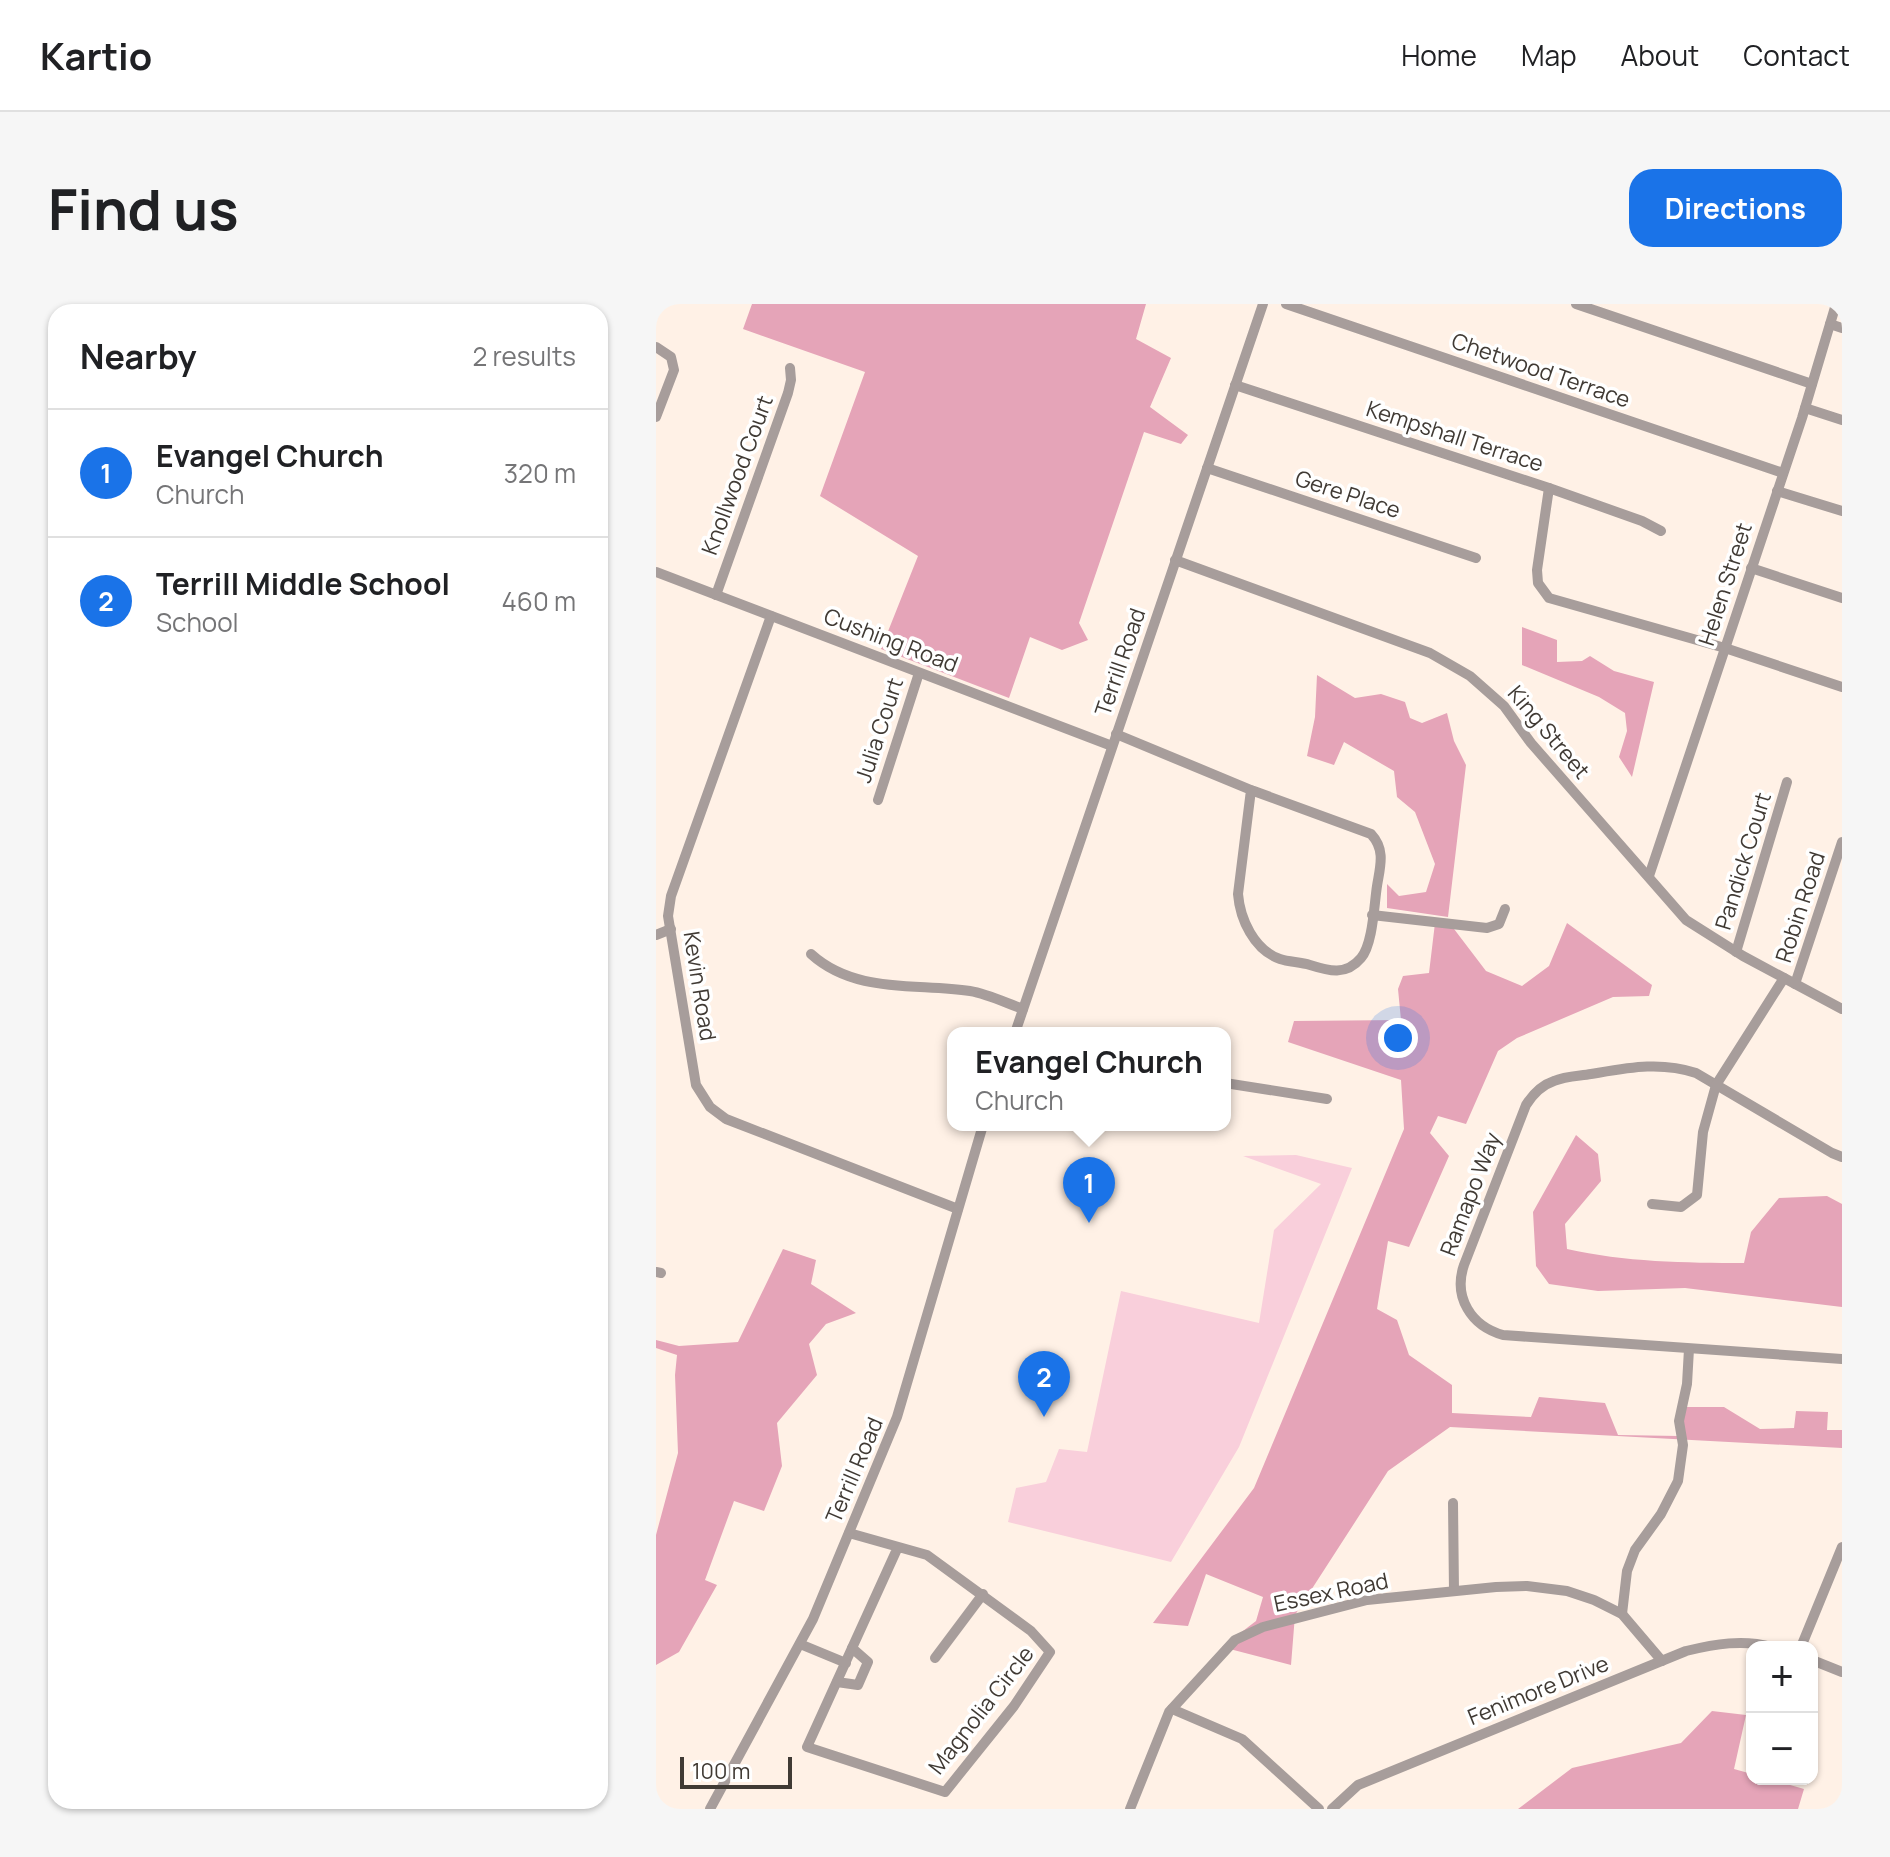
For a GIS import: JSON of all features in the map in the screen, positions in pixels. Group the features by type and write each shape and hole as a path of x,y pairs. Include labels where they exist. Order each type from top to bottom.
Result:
{"street":[{"name":"Terrill Road","path":"1017,1027 1263,304"},
{"name":"Chetwood Terrace","path":"1286,304 1783,473"},
{"path":"1576,304 1812,384"},
{"name":"Helen Street","path":"1649,876 1805,408 1836,304"},
{"path":"1830,324 1842,328"},
{"path":"656,347 671,357 674,370 656,417"},
{"name":"Knollwood Court","path":"716,595 788,393 790,368"},
{"name":"Kempshall Terrace","path":"1235,385 1549,488 1642,521 1661,531"},
{"path":"1805,408 1842,420"},
{"name":"Gere Place","path":"1207,468 1476,558"},
{"path":"1549,488 1537,577 1544,593 1560,603 1725,648 1842,687"},
{"path":"1777,491 1842,511"},
{"name":"King Street","path":"1175,560 1430,653 1470,676 1504,706 1531,743 1686,920 1736,952 1842,1009"},
{"path":"1751,568 1842,598"},
{"name":"Cushing Road","path":"656,572 1112,746"},
{"name":"Kevin Road","path":"771,616 671,896 668,916 694,1078 710,1107 732,1122 958,1209"},
{"name":"Julia Court","path":"878,800 919,673"},
{"path":"1116,734 1251,790 1371,834 1381,855 1364,954 1353,965 1340,971 1323,970 1277,958 1259,944 1245,924 1238,894 1251,790"},
{"name":"Pandick Court","path":"1736,952 1787,782"},
{"name":"Robin Road","path":"1795,984 1842,842"},
{"path":"1372,915 1487,928 1499,924 1505,909"},
{"path":"656,935 671,929"},
{"path":"811,954 820,962 864,981 890,986 975,992 1023,1009"},
{"path":"1652,1204 1681,1207 1697,1195 1703,1132 1716,1085 1784,978"},
{"name":"Ramapo Way","path":"1842,1157 1696,1073 1659,1066 1565,1078 1540,1089 1526,1105 1461,1275 1460,1291 1474,1320 1503,1335 1842,1359"},
{"path":"1231,1084 1327,1099"},
{"name":"Terrill Road","path":"710,1809 813,1619 897,1417 981,1131"},
{"path":"1622,1614 1627,1571 1635,1550 1661,1514 1678,1481 1683,1445 1679,1421 1687,1384 1689,1349"},
{"path":"1453,1503 1454,1591"},
{"name":"Magnolia Circle","path":"837,1682 807,1747 945,1792 1014,1706 1050,1652 1031,1631 927,1555 849,1533"},
{"path":"852,1648 868,1662 858,1685 837,1682 846,1663 852,1648 898,1547"},
{"path":"1803,1641 1842,1547"},
{"name":"Essex Road","path":"1130,1809 1172,1709 1235,1640 1263,1627 1367,1600 1527,1586 1567,1591 1622,1614 1662,1661"},
{"path":"935,1658 983,1594"},
{"name":"Fenimore Drive","path":"1332,1809 1358,1785 1686,1651 1722,1642 1746,1643"},
{"path":"800,1644 846,1663"},
{"path":"1818,1662 1842,1672"},
{"path":"1172,1709 1242,1739 1319,1809"}],"shaded area":[{"path":"752,304 1146,304 1136,339 1171,358 1150,407 1188,435 1181,444 1144,432 1079,623 1088,640 1062,650 1030,637 1009,698 881,649 918,556 820,496 865,372 743,329"},
{"path":"1522,627 1557,640 1557,662 1582,661 1590,656 1614,671 1654,682 1632,777 1619,757 1627,731 1625,713 1599,697 1522,665"},
{"path":"1317,675 1355,698 1381,694 1405,702 1410,718 1422,723 1447,713 1454,741 1466,765 1448,917 1387,908 1387,884 1399,896 1426,892 1435,864 1415,812 1397,797 1394,771 1344,742 1334,765 1307,756 1315,717"},
{"path":"1435,923 1451,925 1486,971 1522,986 1549,966 1567,923 1652,985 1649,996 1613,997 1517,1038 1498,1051 1466,1124 1438,1116 1430,1133 1449,1156 1409,1247 1388,1241 1377,1309 1397,1320 1409,1355 1452,1385 1452,1413 1531,1417 1539,1397 1605,1403 1618,1435 1679,1436 1679,1407 1724,1407 1760,1429 1794,1428 1796,1411 1828,1412 1827,1430 1842,1430 1842,1448 1450,1427 1388,1471 1295,1615 1291,1665 1222,1647 1256,1621 1263,1597 1206,1574 1188,1626 1153,1623 1254,1488 1404,1129 1401,1080 1288,1042 1294,1021 1401,1020 1398,989 1403,976 1429,973"},
{"path":"1576,1135 1598,1154 1601,1181 1565,1224 1567,1249 1633,1259 1744,1263 1751,1232 1779,1198 1827,1196 1842,1204 1842,1307 1685,1288 1598,1291 1549,1284 1536,1266 1533,1212"},
{"path":"1296,1155 1352,1168 1239,1447 1171,1562 1008,1522 1016,1488 1046,1482 1059,1449 1087,1452 1121,1291 1259,1323 1274,1230 1321,1184 1243,1156"},
{"path":"783,1249 816,1260 811,1284 856,1313 826,1324 809,1344 817,1375 777,1423 782,1466 764,1511 734,1501 705,1580 717,1585 679,1652 656,1665 656,1535 678,1453 677,1355 656,1348 656,1340 679,1346 738,1342"},
{"path":"1712,1711 1746,1715 1734,1769 1746,1772 1746,1785 1790,1785 1804,1789 1798,1809 1518,1809 1572,1768 1681,1743"}],"place":[{"name":"Evangel Church","path":"1089,1223"},
{"name":"Terrill Middle School","path":"1044,1417"}]}
